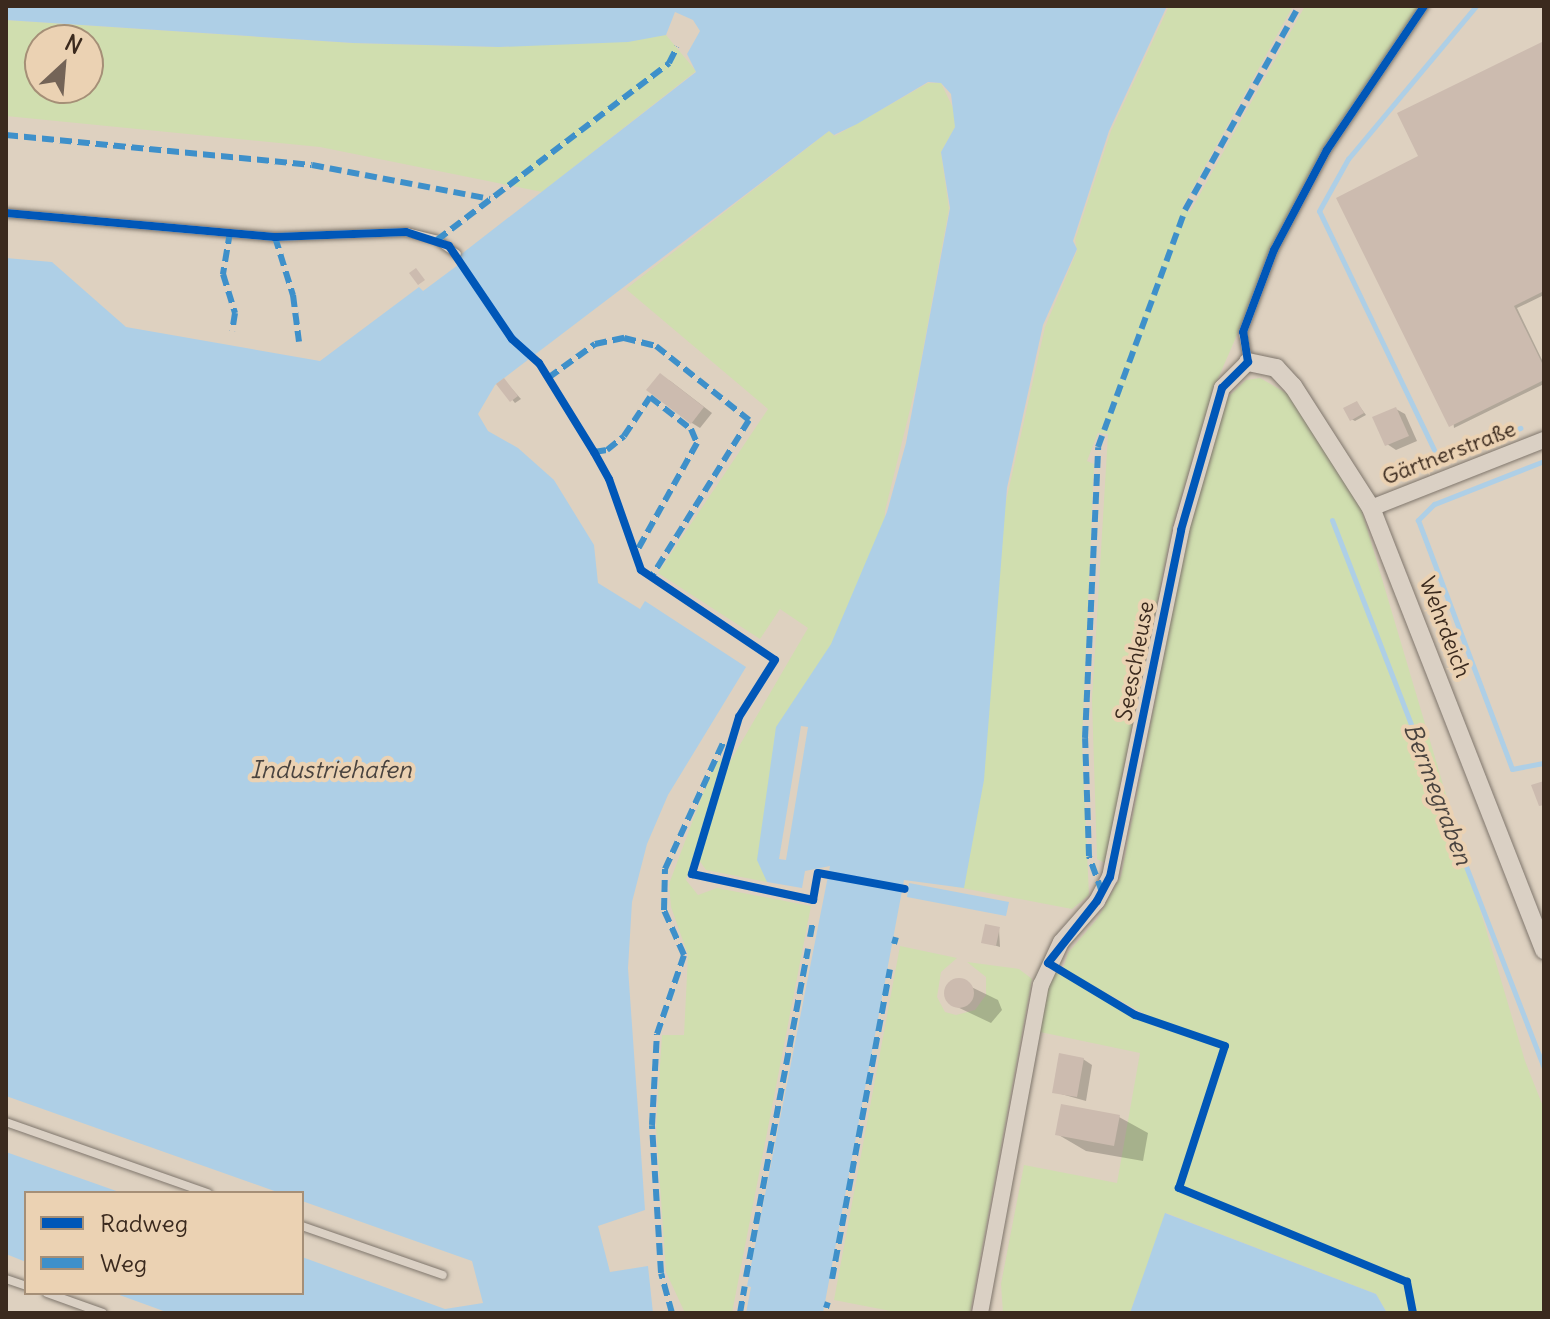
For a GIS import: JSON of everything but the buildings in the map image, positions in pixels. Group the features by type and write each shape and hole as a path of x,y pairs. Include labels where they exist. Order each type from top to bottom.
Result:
{"street":[{"name":"Wehrdeich","path":"1248,362 1276,368 1293,386 1371,508 1544,950"},
{"name":"Seeschleuse","path":"980,1313 1041,985 1061,942 1097,901 1110,877 1181,530 1222,388 1248,362"},
{"name":"Gärtnerstraße","path":"1371,508 1544,440"}],"lane":[{"path":"1248,362 1243,332 1274,250 1327,150 1424,6"},
{"path":"6,213 275,237 406,232 437,240 457,254"},
{"path":"6,1122 202,1191"},
{"path":"304,1227 443,1275"},
{"path":"53,1295 103,1313"}],"green space":[{"path":"1169,6 1293,6 1182,208 1190,212 1305,6 1419,6 1299,193 1213,390 1172,528 1105,863 1097,859 1092,700 1108,434 1098,433 1087,461 1094,464 1082,742 1089,895 1072,909 952,886 973,649 1045,327 1077,251 1075,240 1111,131"},
{"path":"6,20 66,24 24,24 24,104 104,104 104,26 353,43 499,47 666,35 696,71 542,192 320,147 6,116"},
{"path":"928,83 941,83 954,110 955,127 941,152 949,209 918,377 885,511 883,556 788,749 767,882 706,870 699,860 727,767 808,628 780,609 760,639 658,573 768,409 626,289 829,131 835,136"},
{"path":"1260,378 1290,395 1361,508 1525,1061 1544,1109 1544,1313 1416,1313 1409,1280 1183,1186 1228,1044 1159,1022 1063,969 1068,953 1098,918 1121,876 1188,532 1225,400 1246,380"},
{"path":"723,758 686,880 698,895 717,888 811,906 732,1313 685,1313 666,1272 656,1127 662,1035 684,1035 688,955 671,907 669,884 714,764"},
{"path":"900,946 957,958 941,972 937,997 945,1012 956,1015 975,1010 986,995 986,977 967,962 1019,969 1032,979 970,1313 901,1313 834,1300"},
{"path":"1051,969 1157,1027 1223,1047 1177,1189 1405,1283 1412,1313 1387,1313 1376,1294 1166,1213 1130,1313 1003,1313 1001,1284 1024,1165 1117,1183 1140,1053 1040,1032"}],"water":[{"name":"Industriehafen","path":"6,6 1167,6 1109,131 1073,241 1077,249 1043,325 1007,488 984,780 964,888 904,880 823,1313 746,1313 751,1287 747,1286 830,866 805,871 802,888 767,882 757,860 776,727 831,644 887,512 906,443 950,208 941,152 955,127 951,94 941,83 928,82 857,124 834,135 829,131 495,385 478,414 488,431 518,448 554,480 594,545 598,583 640,609 645,601 746,667 668,795 647,844 632,902 628,968 645,1210 598,1226 610,1272 648,1266 653,1313 169,1313 120,1295 304,1295 304,1258 445,1309 483,1303 472,1261 304,1202 304,1191 274,1191 6,1096 6,258 52,262 126,327 320,361 419,287 423,291 458,265 455,259 696,72 687,54 700,31 693,20 675,12 666,35 628,42 499,47 353,43 104,26 104,24 6,20"},
{"path":"909,883 1009,902 1006,916 907,897"},
{"path":"6,1152 116,1191 24,1191 24,1261 6,1254"},
{"path":"1165,1213 1376,1294 1387,1313 1130,1313"}],"pier":[{"path":"801,726 808,727 786,860 779,859"}],"waterway":[{"path":"1450,455 1439,460 1319,211 1348,159 1476,6"},
{"path":"1476,446 1520,428"},
{"path":"1544,461 1434,504 1418,520 1512,769 1544,763"},
{"name":"Bermegraben","path":"1332,520 1544,1068"}],"marked path":[{"path":"1102,892 1089,856 1085,738 1098,447 1185,210 1299,6"},
{"path":"437,240 669,63 677,47"},
{"path":"6,135 312,165 490,199"},
{"path":"230,232 223,274 235,313 232,331"},
{"path":"275,237 293,295 299,342"},
{"path":"548,378 595,344 624,338 656,346 749,420 650,579"},
{"path":"594,452 607,450 624,436 650,397 691,429 697,443 634,556"},
{"path":"672,1313 661,1273 652,1125 657,1034 684,955 664,910 665,869 724,741"},
{"path":"810,937 813,921"},
{"path":"894,944 896,937"},
{"path":"746,1277 808,949"},
{"path":"832,1279 890,969"},
{"path":"740,1313 745,1286"},
{"path":"826,1308 828,1302"}],"cycle path":[{"path":"1413,1313 1407,1282 1179,1188 1225,1046 1135,1015 1048,963 1097,901 1110,877 1181,530 1222,388 1248,362 1243,332 1274,250 1327,150 1424,6"},
{"path":"6,213 275,237 406,232 449,246 512,339 539,363 594,452 609,479 641,570 775,660 739,717 692,874 813,900 818,873 905,889"}]}
